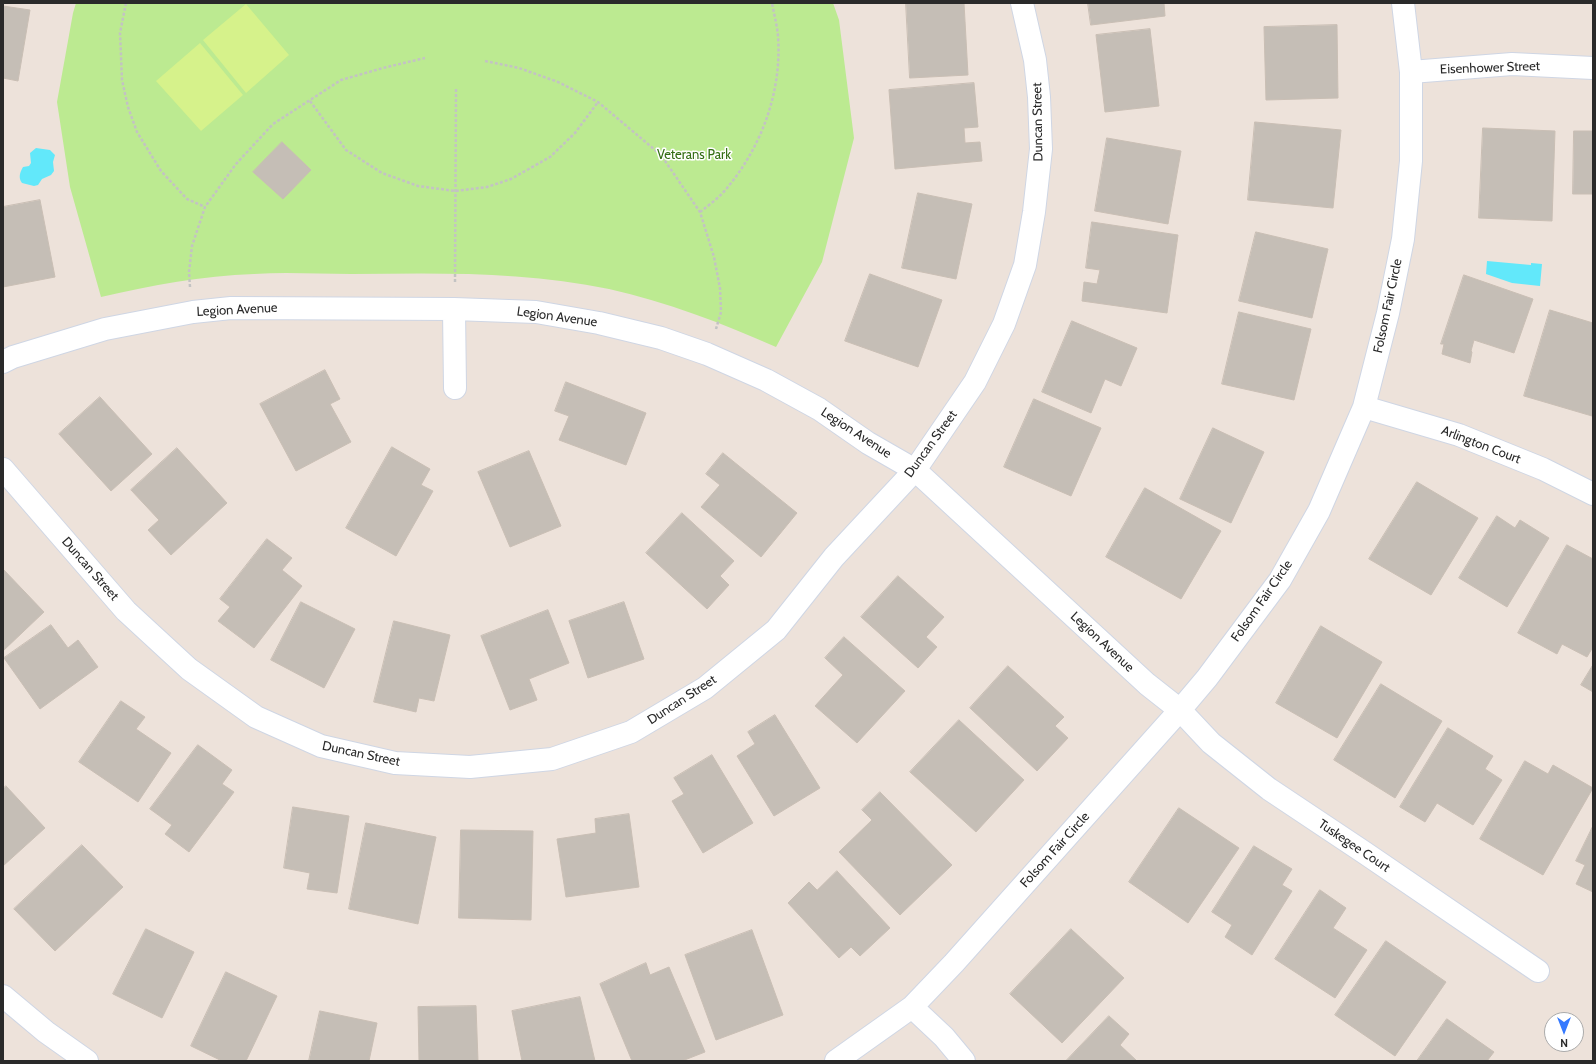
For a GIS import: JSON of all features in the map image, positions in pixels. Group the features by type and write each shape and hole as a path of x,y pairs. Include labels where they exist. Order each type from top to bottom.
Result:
{"street":[{"name":"Duncan Street","path":"3,469 126,611 189,669 256,718 321,746 394,763 470,767 552,759 631,732 705,688 776,630 834,557 915,470 975,382 1004,324 1025,264 1034,212 1041,149 1039,97 1035,60 1022,3"},
{"name":"Folsom Fair Circle","path":"836,1061 912,1006 954,963 1180,710 1207,678 1280,580 1319,511 1364,407 1388,313 1403,239 1410,161 1411,72 1403,3"},
{"name":"Eisenhower Street","path":"1411,72 1512,64 1593,68"},
{"name":"Legion Avenue","path":"3,362 13,357 106,329 193,312 231,308 454,309 536,312 599,323 661,338 707,354 766,380 806,402 868,443 915,470 1147,684 1180,710"},
{"path":"454,309 455,388"},
{"name":"Arlington Court","path":"1364,407 1459,435 1543,469 1593,494"},
{"name":"Tuskegee Court","path":"1180,710 1211,743 1269,790 1365,852 1538,971"},
{"path":"3,996 46,1032 87,1061"},
{"path":"912,1006 944,1037 964,1061"}],"path":[{"path":"126,3 120,33 122,80 128,107 137,132 161,171 187,199 205,207"},
{"path":"700,212 727,190 749,159 768,118 778,72 778,35 772,3"},
{"path":"193,312 189,272 192,246 205,207 236,164 273,124 341,80 425,58"},
{"path":"485,61 519,68 558,82 598,102 660,155 700,212 714,257 720,288 722,312 707,354"},
{"path":"454,309 456,88"},
{"path":"310,101 346,150 382,173 418,186 456,190 487,187 511,179 550,157 575,133 598,102"}],"green space":[{"name":"Veterans Park","path":"76,3 833,3 839,20 854,138 822,262 776,347 694,314 631,294 577,283 513,276 416,273 254,274 177,282 101,297 70,187 57,102"},
{"path":"246,4 289,55 246,93 203,40"},
{"path":"200,43 243,95 201,131 156,81"}],"water":[{"path":"36,148 50,150 55,155 53,162 54,171 51,175 42,179 38,185 34,186 22,183 20,175 23,167 29,166 31,163 30,153"},
{"path":"1487,261 1531,265 1531,263 1542,264 1540,286 1512,283 1486,274"}],"building":[{"path":"906,3 964,3 968,75 910,78"},
{"path":"1088,3 1164,3 1165,16 1091,25"},
{"path":"3,6 30,10 18,81 3,78"},
{"path":"1337,25 1338,98 1266,100 1264,27"},
{"path":"1150,29 1159,106 1105,112 1096,35"},
{"path":"974,83 978,127 964,128 965,143 980,142 982,161 895,169 889,90"},
{"path":"1255,122 1341,130 1333,208 1248,200"},
{"path":"1483,128 1555,131 1552,221 1479,218"},
{"path":"1574,131 1593,131 1593,194 1573,194"},
{"path":"1107,138 1181,151 1168,224 1095,211"},
{"path":"282,142 311,170 283,199 253,172"},
{"path":"918,193 972,204 956,279 902,268"},
{"path":"40,200 55,277 3,287 3,207"},
{"path":"1092,222 1178,235 1167,313 1082,301 1084,282 1097,284 1100,270 1086,268"},
{"path":"1256,232 1328,249 1312,318 1239,301"},
{"path":"870,274 942,300 918,367 845,341"},
{"path":"1464,275 1533,299 1514,353 1474,340 1470,363 1442,354 1444,344 1441,344"},
{"path":"1550,310 1593,323 1592,416 1524,396"},
{"path":"1239,312 1311,329 1294,400 1222,384"},
{"path":"1072,321 1137,348 1121,386 1105,379 1091,413 1042,392"},
{"path":"325,370 340,399 330,404 351,442 296,471 260,404"},
{"path":"566,382 646,413 626,465 559,440 569,416 555,411"},
{"path":"100,397 152,454 111,491 59,434"},
{"path":"1034,399 1101,428 1071,496 1004,467"},
{"path":"1213,428 1264,452 1231,523 1180,499"},
{"path":"392,447 430,469 421,485 433,491 396,556 346,528"},
{"path":"177,448 227,503 171,555 148,530 159,520 131,490"},
{"path":"529,451 561,526 510,547 478,472"},
{"path":"723,453 797,513 761,557 701,507 720,485 706,474"},
{"path":"1417,482 1478,518 1431,595 1369,559"},
{"path":"1145,488 1221,531 1181,599 1106,557"},
{"path":"682,513 734,561 720,576 729,585 707,609 646,553"},
{"path":"1497,516 1515,528 1520,520 1549,538 1507,607 1459,578"},
{"path":"267,539 292,558 282,570 302,586 254,648 218,621 230,607 220,599"},
{"path":"1567,545 1593,559 1593,647 1587,657 1562,644 1557,654 1518,633"},
{"path":"3,569 44,612 3,651"},
{"path":"898,576 944,617 926,637 937,647 918,668 861,617"},
{"path":"301,602 355,629 324,688 271,660"},
{"path":"624,602 644,659 588,678 569,621"},
{"path":"548,610 569,663 529,679 537,700 510,710 481,636"},
{"path":"394,621 450,635 434,701 419,698 416,712 374,702"},
{"path":"51,625 68,648 78,640 98,667 40,709 4,658"},
{"path":"1321,626 1382,662 1337,738 1276,703"},
{"path":"844,637 905,691 857,743 815,706 843,675 825,658"},
{"path":"1593,665 1593,692 1581,685"},
{"path":"1008,666 1064,717 1055,726 1068,738 1037,771 970,708"},
{"path":"1381,684 1442,721 1395,798 1334,760"},
{"path":"121,701 145,717 136,729 171,753 138,802 79,762"},
{"path":"775,715 820,788 774,816 737,756 755,744 748,732"},
{"path":"959,720 1024,780 976,832 910,772"},
{"path":"1448,728 1493,756 1485,769 1502,780 1473,825 1437,803 1425,822 1400,807"},
{"path":"198,745 232,770 222,784 234,792 189,852 165,834 172,825 150,809"},
{"path":"712,755 753,823 703,853 672,801 684,794 674,778"},
{"path":"1525,761 1548,774 1553,765 1593,788 1543,875 1480,839"},
{"path":"6,786 45,828 3,866 3,789"},
{"path":"880,792 952,865 900,915 839,852 872,820 862,810"},
{"path":"293,807 349,816 337,893 307,889 310,873 284,868"},
{"path":"1179,808 1239,848 1188,923 1129,882"},
{"path":"629,814 639,887 566,897 557,839 596,833 595,819"},
{"path":"366,823 436,837 418,924 349,909"},
{"path":"1593,826 1593,892 1576,884 1585,865 1576,861"},
{"path":"461,830 533,831 531,920 459,918"},
{"path":"82,845 123,887 55,951 14,909"},
{"path":"1254,846 1292,869 1282,885 1292,891 1252,955 1225,937 1232,925 1212,912"},
{"path":"837,871 890,928 860,956 851,947 839,958 788,903 809,882 817,890"},
{"path":"1320,890 1346,908 1333,928 1367,950 1335,998 1275,959"},
{"path":"146,929 194,952 162,1018 113,994"},
{"path":"1071,929 1124,978 1062,1043 1010,994"},
{"path":"752,930 783,1015 716,1040 685,955"},
{"path":"1386,941 1446,982 1395,1056 1335,1015"},
{"path":"646,963 650,975 669,967 705,1052 682,1061 632,1061 600,984"},
{"path":"226,972 277,996 246,1061 222,1061 191,1046"},
{"path":"580,997 595,1061 522,1061 512,1011"},
{"path":"476,1006 478,1061 419,1061 418,1007"},
{"path":"320,1011 377,1023 369,1061 309,1061"},
{"path":"1109,1016 1129,1034 1120,1045 1137,1061 1066,1061"},
{"path":"1447,1019 1494,1052 1487,1061 1417,1061"}]}
